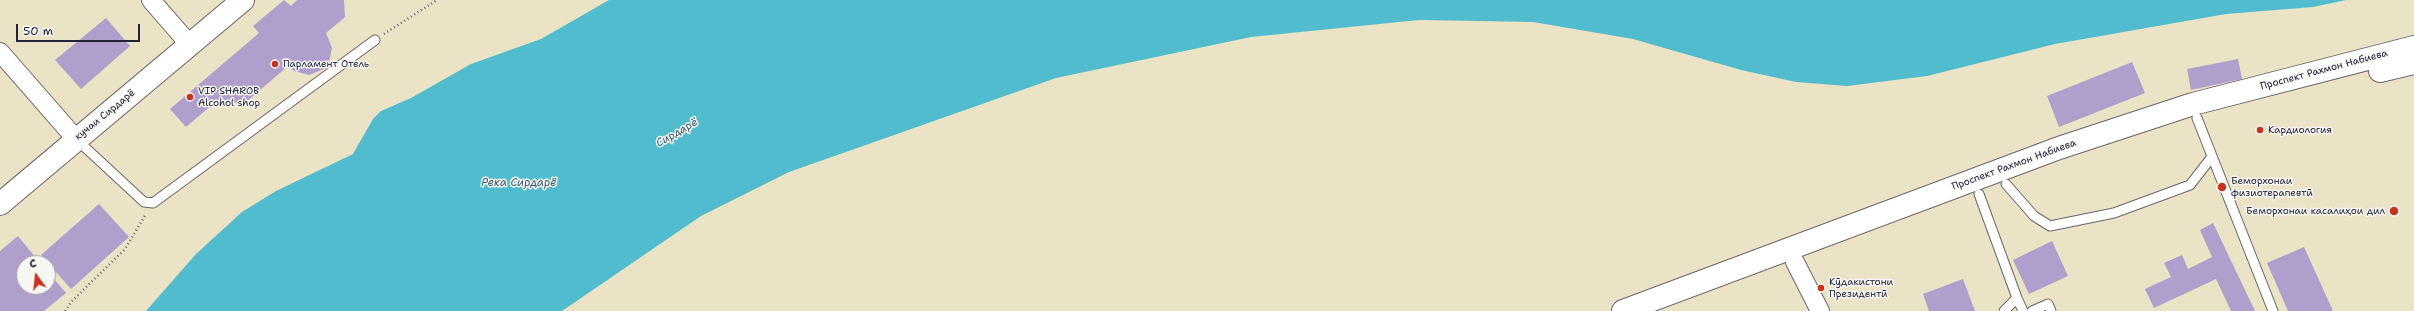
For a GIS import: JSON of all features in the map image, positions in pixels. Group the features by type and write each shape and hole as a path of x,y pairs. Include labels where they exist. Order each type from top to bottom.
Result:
{"main road":[{"name":"кучаи Сирдарё","path":"0,204 243,0"},
{"name":"Проспект Рахмон Набиева","path":"1624,311 2059,148 2194,104 2414,47"},
{"name":"Проспект Рахмон Набиева","path":"1666,311 2066,161 2197,118 2414,63"}],"street":[{"path":"151,0 190,45"},
{"path":"0,52 76,139"},
{"path":"1795,262 1820,311"}],"lane":[{"path":"76,139 144,202 153,202 375,40"},
{"path":"2197,118 2273,311"},
{"path":"2006,184 2034,216 2050,226 2114,213 2190,185 2212,158"},
{"path":"1978,194 2023,311"},
{"path":"2004,311 2017,298"},
{"path":"2032,311 2048,304 2051,311"}],"path":[{"path":"375,40 437,0"},
{"path":"65,311 71,302 125,248 153,202"}],"water":[{"name":"Река Сирдарё","path":"609,0 2346,0 2313,7 2226,14 2055,44 1927,76 1847,86 1796,82 1741,70 1633,39 1533,22 1419,20 1251,37 1056,78 789,172 701,216 562,311 146,311 196,254 242,212 276,191 353,154 373,119 381,111 411,98 471,64 541,39"}],"building":[{"name":"Парламент Отель","path":"284,0 291,6 297,0 344,0 345,17 326,33 332,48 329,63 324,69 309,75 294,71 288,66 245,103 226,102 223,98 214,106 213,104 186,127 170,109 259,33 253,26"},
{"path":"106,18 130,46 81,89 55,60"},
{"path":"2238,59 2242,79 2191,90 2187,69"},
{"path":"2132,62 2145,93 2059,127 2047,96"},
{"path":"99,204 129,237 71,289 56,272 56,255 41,255"},
{"path":"2213,223 2255,311 2231,311 2216,279 2154,308 2145,289 2171,277 2164,263 2182,255 2188,269 2212,257 2200,230"},
{"path":"18,236 33,255 16,255 16,295 56,295 56,281 66,293 44,311 0,311 0,251"},
{"path":"2052,241 2068,276 2029,294 2013,260"},
{"path":"2304,247 2333,311 2288,311 2267,263"},
{"path":"1963,279 1975,311 1929,311 1923,294"}],"place":[{"name":"Парламент Отель","path":"275,64"},
{"name":"VIP SHAROB Alcohol shop","path":"190,97"},
{"name":"Кардиология","path":"2260,130"},
{"name":"Беморхонаи физиотерапевтӣ","path":"2222,187"},
{"name":"Беморхонаи касалиҳои дил","path":"2394,211"},
{"name":"Кӯдакистони Президентӣ","path":"1821,288"}],"water label":[{"name":"Сирдарё","path":"677,133"}]}
